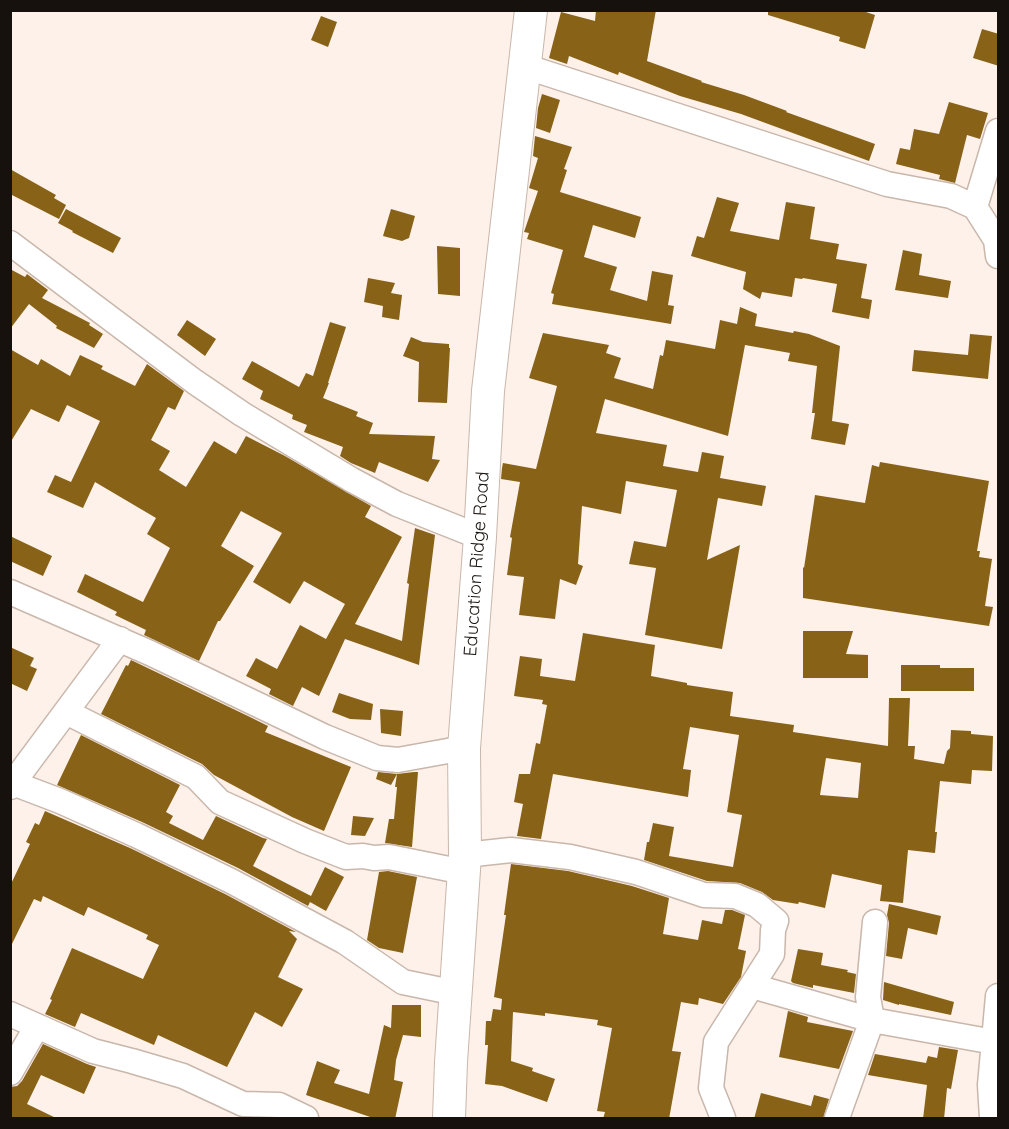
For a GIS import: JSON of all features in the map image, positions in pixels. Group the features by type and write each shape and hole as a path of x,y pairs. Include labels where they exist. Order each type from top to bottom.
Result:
{"main road":[{"name":"Education Ridge Road","path":"449,1119 464,863 464,748 480,537 488,391 531,10"}],"street":[{"path":"524,66 876,180 951,196 975,207 996,240 999,256"},
{"path":"975,207 999,131"},
{"path":"10,243 195,382 242,414 352,480 397,504 480,537"},
{"path":"10,592 120,639 326,737 377,758 398,760 464,748"},
{"path":"120,639 12,784 60,801 231,881 345,942 403,982 456,993"},
{"path":"66,712 196,777 220,802 305,842 346,857 389,857 464,863 511,850 570,857 636,872 704,896 735,896 757,905 776,921 773,930 772,954 716,1042 711,1088 723,1119"},
{"path":"837,1119 872,1020 868,998 874,922"},
{"path":"752,986 872,1020 994,1042"},
{"path":"992,1119 990,1084 999,996"},
{"path":"10,1014 93,1051 183,1076 241,1111 279,1106 306,1119"},
{"path":"10,1073 37,1026"}],"building":[{"path":"596,10 656,10 647,61 875,144 869,161 741,114 680,96 619,72 618,75 569,56 567,64 549,58 561,12 595,21"},
{"path":"768,10 860,10 875,15 865,49 839,41 840,37 768,15"},
{"path":"321,16 337,22 328,47 311,40"},
{"path":"982,29 999,34 999,66 973,58"},
{"path":"542,94 560,100 550,133 536,128"},
{"path":"949,102 988,113 980,139 967,135 955,183 939,179 940,175 896,164 900,148 910,150 914,129 939,134"},
{"path":"535,136 572,147 564,169 567,170 560,192 641,217 635,238 593,225 584,257 617,267 610,290 647,301 652,271 673,275 668,305 674,306 671,324 552,304 554,294 551,293 563,250 527,239 529,233 524,232 538,191 529,188 538,158 533,156"},
{"path":"10,169 56,195 54,198 66,205 59,219 10,194"},
{"path":"717,197 739,203 730,231 779,240 786,202 815,207 810,239 839,244 836,259 867,264 861,298 872,300 869,319 832,312 837,284 795,278 792,297 762,292 760,299 743,289 746,272 691,256 697,236 704,238"},
{"path":"66,209 121,238 113,253 58,223"},
{"path":"391,209 415,216 409,238 402,241 383,236"},
{"path":"437,246 460,248 460,296 438,294"},
{"path":"903,250 922,254 919,275 951,281 948,298 895,290"},
{"path":"10,269 25,277 27,274 48,290 42,298 90,323 89,325 103,334 94,348 56,328 57,326 29,304 10,329"},
{"path":"368,278 395,283 391,293 402,295 399,320 382,317 383,306 364,302"},
{"path":"740,307 757,314 755,326 809,334 840,346 832,421 849,424 845,445 811,439 815,413 812,413 817,366 788,361 790,353 745,345 728,436 605,399 596,433 667,445 663,466 698,472 702,452 724,456 720,478 766,486 762,506 718,498 707,560 740,545 722,649 645,635 656,568 629,564 634,541 666,547 677,490 626,481 621,514 582,506 578,564 583,566 576,585 560,579 555,619 519,615 524,577 507,575 512,538 510,537 520,482 501,479 503,463 536,469 557,386 529,378 543,333 609,345 606,353 621,358 614,378 653,389 660,355 663,356 666,340 715,349 720,320 737,324"},
{"path":"187,320 216,339 205,356 177,335"},
{"path":"330,322 346,327 323,398 358,412 356,416 373,423 369,434 435,436 432,459 440,460 428,482 379,462 375,473 351,463 340,456 343,447 304,432 307,425 292,419 293,415 260,399 263,391 242,379 252,361 299,387 306,373 313,376"},
{"path":"970,334 992,336 988,379 912,371 914,350 968,355"},
{"path":"411,337 423,342 449,344 447,403 418,402 419,362 403,356"},
{"path":"10,349 38,365 41,359 70,376 80,355 103,366 101,369 135,386 147,364 184,391 175,410 168,407 151,440 170,451 159,470 186,487 214,441 236,454 246,436 371,506 365,517 402,537 355,624 402,641 415,528 435,535 419,665 345,639 319,696 302,687 293,706 269,694 271,689 246,676 256,658 277,669 300,625 326,639 345,604 304,581 290,604 253,582 282,533 241,511 221,546 254,566 218,621 199,661 144,635 146,630 115,615 117,612 77,592 85,574 143,602 170,548 147,534 156,518 95,482 83,508 47,492 55,475 71,482 100,421 67,405 59,422 31,409 10,443"},
{"path":"880,462 989,481 977,551 980,551 979,557 992,559 985,606 993,607 989,626 803,598 803,567 815,495 865,503 872,465 879,467"},
{"path":"10,536 52,556 43,576 10,561"},
{"path":"803,631 853,631 846,654 868,655 868,678 803,678"},
{"path":"583,633 655,645 651,676 687,683 687,685 733,692 730,716 794,725 793,732 888,746 889,698 910,698 908,746 915,746 914,759 944,764 950,748 951,730 971,731 971,734 993,736 992,771 972,770 971,784 940,781 935,853 908,850 903,903 880,901 882,885 832,874 825,908 799,902 798,904 773,900 762,892 740,883 707,881 644,860 653,823 674,827 669,856 733,867 742,815 727,812 739,735 690,727 683,769 691,770 688,797 553,774 541,839 517,836 523,804 514,802 519,774 530,774 536,743 540,744 547,705 542,704 543,700 514,696 520,656 542,659 540,676 575,681","holes":["826,758 861,763 858,798 820,795"]},
{"path":"10,647 34,658 30,666 37,669 27,691 10,683"},
{"path":"131,660 268,726 265,732 351,767 324,831 292,817 214,775 202,764 101,714 126,665 128,666"},
{"path":"901,665 974,668 974,691 901,691"},
{"path":"339,693 373,704 371,720 350,719 332,712"},
{"path":"380,709 403,711 401,736 381,733"},
{"path":"81,735 180,785 166,812 173,816 169,823 203,840 216,816 267,839 253,866 311,896 325,867 344,877 326,911 310,902 308,906 238,868 57,785"},
{"path":"378,772 397,774 391,785 376,779"},
{"path":"418,772 412,847 385,843 389,819 394,819 397,774"},
{"path":"45,811 130,848 225,894 296,932 289,931 297,939 278,977 303,989 282,1027 255,1012 227,1067 158,1035 154,1045 81,1013 75,1027 45,1014 72,948 143,979 159,945 146,939 148,935 88,907 84,916 43,896 41,902 34,899 10,948 10,886 30,844 26,842 35,823 39,825"},
{"path":"353,816 374,818 365,836 351,835"},
{"path":"511,864 568,871 632,886 669,898 663,934 698,940 702,920 722,924 725,910 745,915 738,949 746,951 741,977 723,1004 699,998 698,1005 681,1002 672,1051 681,1052 669,1119 603,1119 605,1112 597,1111 612,1028 597,1025 598,1020 545,1013 545,1016 513,1012 511,1061 533,1068 532,1071 555,1079 547,1102 502,1086 485,1084 488,1045 485,1045 486,1021 491,1021 493,1009 501,1010 502,999 494,997"},
{"path":"388,871 417,877 403,953 379,948 367,940 379,872"},
{"path":"889,904 941,916 937,935 908,928 902,959 886,956"},
{"path":"798,949 823,953 821,965 848,970 847,972 856,974 854,993 793,983 791,981"},
{"path":"884,982 954,1002 951,1015 883,1000"},
{"path":"392,1005 421,1005 421,1037 403,1035 396,1060 394,1080 403,1082 395,1119 376,1119 306,1095 317,1061 340,1070 334,1083 369,1094 384,1025 391,1028"},
{"path":"788,1011 808,1017 807,1022 853,1031 839,1069 779,1057"},
{"path":"43,1044 96,1067 84,1094 41,1075 27,1104 58,1119 10,1119 10,1087 17,1086 22,1081"},
{"path":"939,1047 958,1050 951,1089 947,1088 944,1119 923,1119 927,1085 868,1075 875,1054 926,1063 928,1056 937,1058"},
{"path":"761,1093 811,1106 814,1095 829,1099 823,1119 754,1119"}]}
